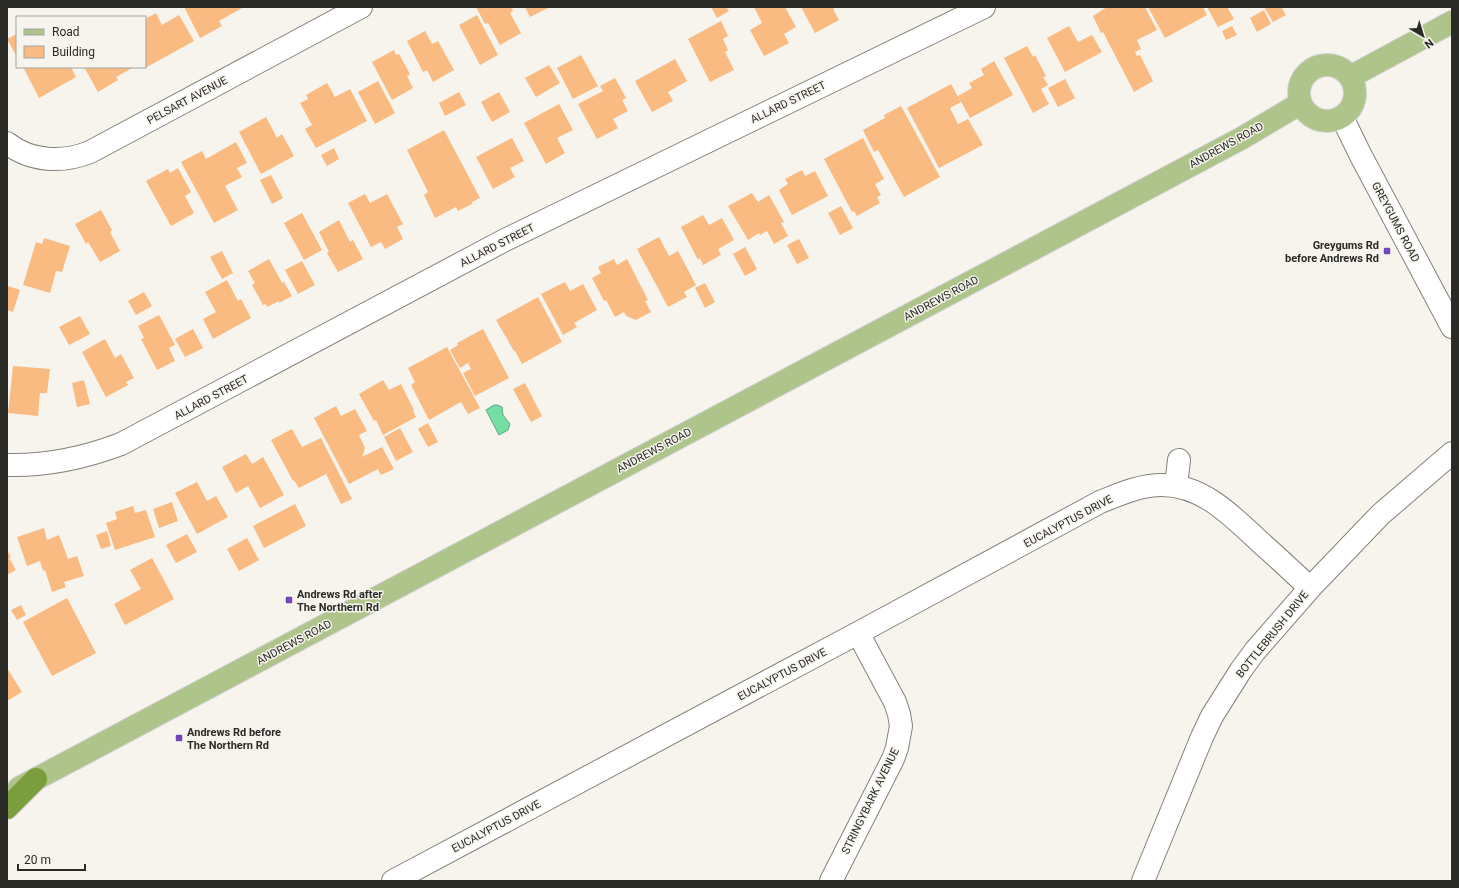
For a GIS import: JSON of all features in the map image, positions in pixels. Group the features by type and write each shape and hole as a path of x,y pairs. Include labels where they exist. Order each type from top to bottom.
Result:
{"highway":[{"path":"7,787 36,779"},
{"path":"7,808 36,779"}],"main road":[{"path":"1350,77 1452,22"},
{"path":"1327,65 1336,66 1344,70 1354,85 1356,94 1354,103 1349,111 1335,121 1326,122 1318,120 1305,111 1301,103 1299,94 1300,86 1304,77 1314,69 1327,65"},
{"name":"ANDREWS ROAD","path":"7,794 1228,146 1301,103"}],"street":[{"name":"PELSART AVENUE","path":"7,143 16,150 44,158 69,158 90,152 361,7"},
{"name":"ALLARD STREET","path":"7,465 35,465 67,460 89,455 121,444 503,241 984,7"},
{"name":"GREYGUMS ROAD","path":"1342,117 1361,156 1452,327"},
{"name":"BOTTLEBRUSH DRIVE","path":"1143,881 1212,716 1241,670 1255,651 1310,588 1381,514 1452,452"},
{"path":"1176,486 1179,460"},
{"name":"EUCALYPTUS DRIVE","path":"393,881 858,634 1100,502 1134,489 1162,485 1176,486 1195,492 1221,507 1310,588"},
{"name":"STRINGYBARK AVENUE","path":"831,881 893,759 901,734 900,714 895,702 858,634"}],"shaded area":[{"path":"494,405 502,407 503,415 510,424 508,430 499,435 486,410"}],"building":[{"path":"184,7 244,7 219,21 222,26 200,38"},
{"path":"476,7 511,7 513,11 510,13 521,33 500,45 488,23 485,24"},
{"path":"525,7 550,7 530,17"},
{"path":"711,7 726,7 729,11 717,18"},
{"path":"754,7 785,7 796,27 784,34 789,43 764,56 750,30 762,23"},
{"path":"801,7 837,7 833,9 839,20 815,33"},
{"path":"1107,7 1145,7 1157,30 1137,40 1141,49 1135,52 1137,56 1140,55 1153,81 1134,92 1103,32 1101,33 1093,16"},
{"path":"1148,7 1203,7 1207,15 1165,38"},
{"path":"1207,7 1227,7 1234,19 1218,27"},
{"path":"1264,7 1281,7 1286,15 1273,22"},
{"path":"1264,10 1271,24 1257,32 1250,18"},
{"path":"156,13 162,25 179,15 194,41 146,67 146,18"},
{"path":"477,15 498,55 480,65 459,25"},
{"path":"721,21 728,36 723,39 728,50 725,52 734,70 710,82 688,39"},
{"path":"1069,26 1078,42 1092,35 1102,52 1065,72 1047,38"},
{"path":"1232,26 1237,35 1226,40 1222,31"},
{"path":"425,31 432,44 438,41 454,70 433,82 427,70 423,72 407,41"},
{"path":"16,34 16,55 7,39"},
{"path":"1027,46 1033,57 1035,55 1046,76 1043,77 1048,85 1041,89 1049,104 1033,113 1004,58"},
{"path":"394,50 396,55 399,54 410,74 407,76 413,88 392,100 372,62"},
{"path":"581,55 598,86 573,99 557,68"},
{"path":"675,59 687,81 668,92 673,101 652,112 635,81"},
{"path":"994,61 1013,95 970,118 958,96 972,88 969,83 984,75 981,69"},
{"path":"549,65 560,83 536,97 525,78"},
{"path":"24,68 72,68 76,77 39,98"},
{"path":"85,68 132,68 116,77 118,80 98,92"},
{"path":"615,78 626,98 622,100 628,111 613,119 618,128 597,139 578,104 603,91 600,86"},
{"path":"1065,79 1075,98 1058,107 1048,88"},
{"path":"378,81 395,113 375,124 358,92"},
{"path":"327,83 335,97 350,89 367,121 316,148 305,129 312,125 300,103 308,99 306,95"},
{"path":"951,84 961,102 950,108 958,124 968,119 983,145 939,168 907,108"},
{"path":"459,92 466,105 445,116 439,103"},
{"path":"499,92 510,112 492,122 481,102"},
{"path":"559,104 573,130 557,138 565,153 546,164 524,123"},
{"path":"901,106 940,177 904,197 878,150 874,152 863,130 885,118 884,115"},
{"path":"266,117 277,138 282,134 294,156 261,174 239,132"},
{"path":"444,130 480,198 458,211 456,207 435,218 424,195 428,192 407,150"},
{"path":"512,138 524,161 510,168 515,177 493,189 476,157"},
{"path":"863,138 884,179 875,184 881,195 877,197 880,203 857,216 854,211 852,212 824,159"},
{"path":"236,142 247,163 237,168 242,177 225,186 238,210 214,223 181,162 202,151 206,159"},
{"path":"334,148 339,159 327,166 321,155"},
{"path":"178,168 191,192 185,196 194,213 171,226 146,181 168,169 170,173"},
{"path":"802,170 805,176 815,171 828,196 792,215 779,190 788,184 785,179"},
{"path":"271,175 283,198 272,204 260,180"},
{"path":"752,193 758,202 769,195 784,222 781,223 788,236 774,244 767,231 760,235 759,233 748,240 728,206"},
{"path":"365,194 370,203 387,194 403,224 397,227 403,239 385,249 381,242 371,247 348,203"},
{"path":"841,206 853,228 840,235 828,213"},
{"path":"101,210 112,230 110,232 120,251 100,262 88,242 86,244 75,224"},
{"path":"302,213 322,250 304,260 284,223"},
{"path":"703,215 709,225 722,218 734,240 718,249 721,255 703,265 700,258 698,260 681,227"},
{"path":"339,220 350,242 353,240 363,259 338,272 327,253 329,252 319,232"},
{"path":"659,237 669,256 678,251 696,285 684,292 687,297 668,307 637,249"},
{"path":"44,238 70,246 62,272 56,271 50,293 23,285 36,242 42,244"},
{"path":"799,239 809,258 797,264 787,245"},
{"path":"745,247 757,269 745,276 733,254"},
{"path":"222,251 233,273 222,279 210,257"},
{"path":"269,259 282,283 284,282 292,296 267,307 266,304 263,305 252,285 255,283 248,271"},
{"path":"614,259 617,265 627,259 648,300 645,301 651,312 636,320 626,316 624,312 615,317 606,300 604,301 592,278 601,273 598,267"},
{"path":"302,261 315,285 298,294 285,270"},
{"path":"227,280 238,301 241,299 251,318 213,339 203,319 216,312 205,292"},
{"path":"565,282 570,291 583,284 597,310 574,323 577,327 563,335 541,294"},
{"path":"705,283 715,302 705,308 695,288"},
{"path":"8,286 20,290 13,312 7,310"},
{"path":"144,292 152,306 136,315 128,301"},
{"path":"538,297 562,342 522,364 496,320"},
{"path":"159,315 175,345 169,348 175,361 157,370 141,339 144,338 138,326"},
{"path":"80,316 90,334 69,345 59,327"},
{"path":"193,329 203,348 185,357 175,339"},
{"path":"483,329 509,378 475,396 463,373 471,369 468,363 460,368 450,350 458,345 457,343"},
{"path":"105,339 115,358 121,354 134,378 126,382 128,385 106,397 82,352"},
{"path":"447,347 480,408 468,414 461,402 429,420 411,385 415,382 408,368"},
{"path":"13,366 50,369 47,393 40,393 38,416 8,413"},
{"path":"84,380 90,404 77,407 72,383"},
{"path":"383,380 389,390 401,384 416,417 383,435 376,420 374,421 359,394"},
{"path":"525,383 542,416 531,422 513,389"},
{"path":"336,406 341,416 355,409 367,431 359,435 365,448 362,457 382,447 394,469 381,475 378,469 349,484 314,418"},
{"path":"428,423 438,442 428,447 418,429"},
{"path":"400,428 413,452 396,461 384,437"},
{"path":"292,429 302,447 321,438 352,499 341,504 326,474 299,488 294,480 293,481 271,440"},
{"path":"246,454 252,464 263,457 284,495 260,508 248,486 236,493 222,467"},
{"path":"197,482 207,501 216,496 228,517 197,534 175,493"},
{"path":"172,502 178,521 159,528 153,509"},
{"path":"295,504 306,526 264,548 253,526"},
{"path":"133,506 135,513 146,510 155,537 115,550 106,523 117,519 115,512"},
{"path":"44,528 47,540 59,535 68,559 77,556 84,576 64,582 66,587 52,592 45,570 43,571 40,561 27,566 17,537"},
{"path":"107,531 111,546 101,549 96,535"},
{"path":"187,534 197,552 176,563 166,545"},
{"path":"247,538 259,560 239,571 227,549"},
{"path":"7,550 11,557 9,558 16,570 7,575"},
{"path":"152,558 174,599 125,625 114,604 141,589 130,570"},
{"path":"67,598 96,653 52,676 23,622"},
{"path":"21,605 26,615 17,620 11,610"},
{"path":"7,668 22,692 7,701"}],"place":[{"name":"Greygums Rd before Andrews Rd","path":"1387,251"},
{"name":"Andrews Rd after The Northern Rd","path":"289,600"},
{"name":"Andrews Rd before The Northern Rd","path":"179,738"}]}
